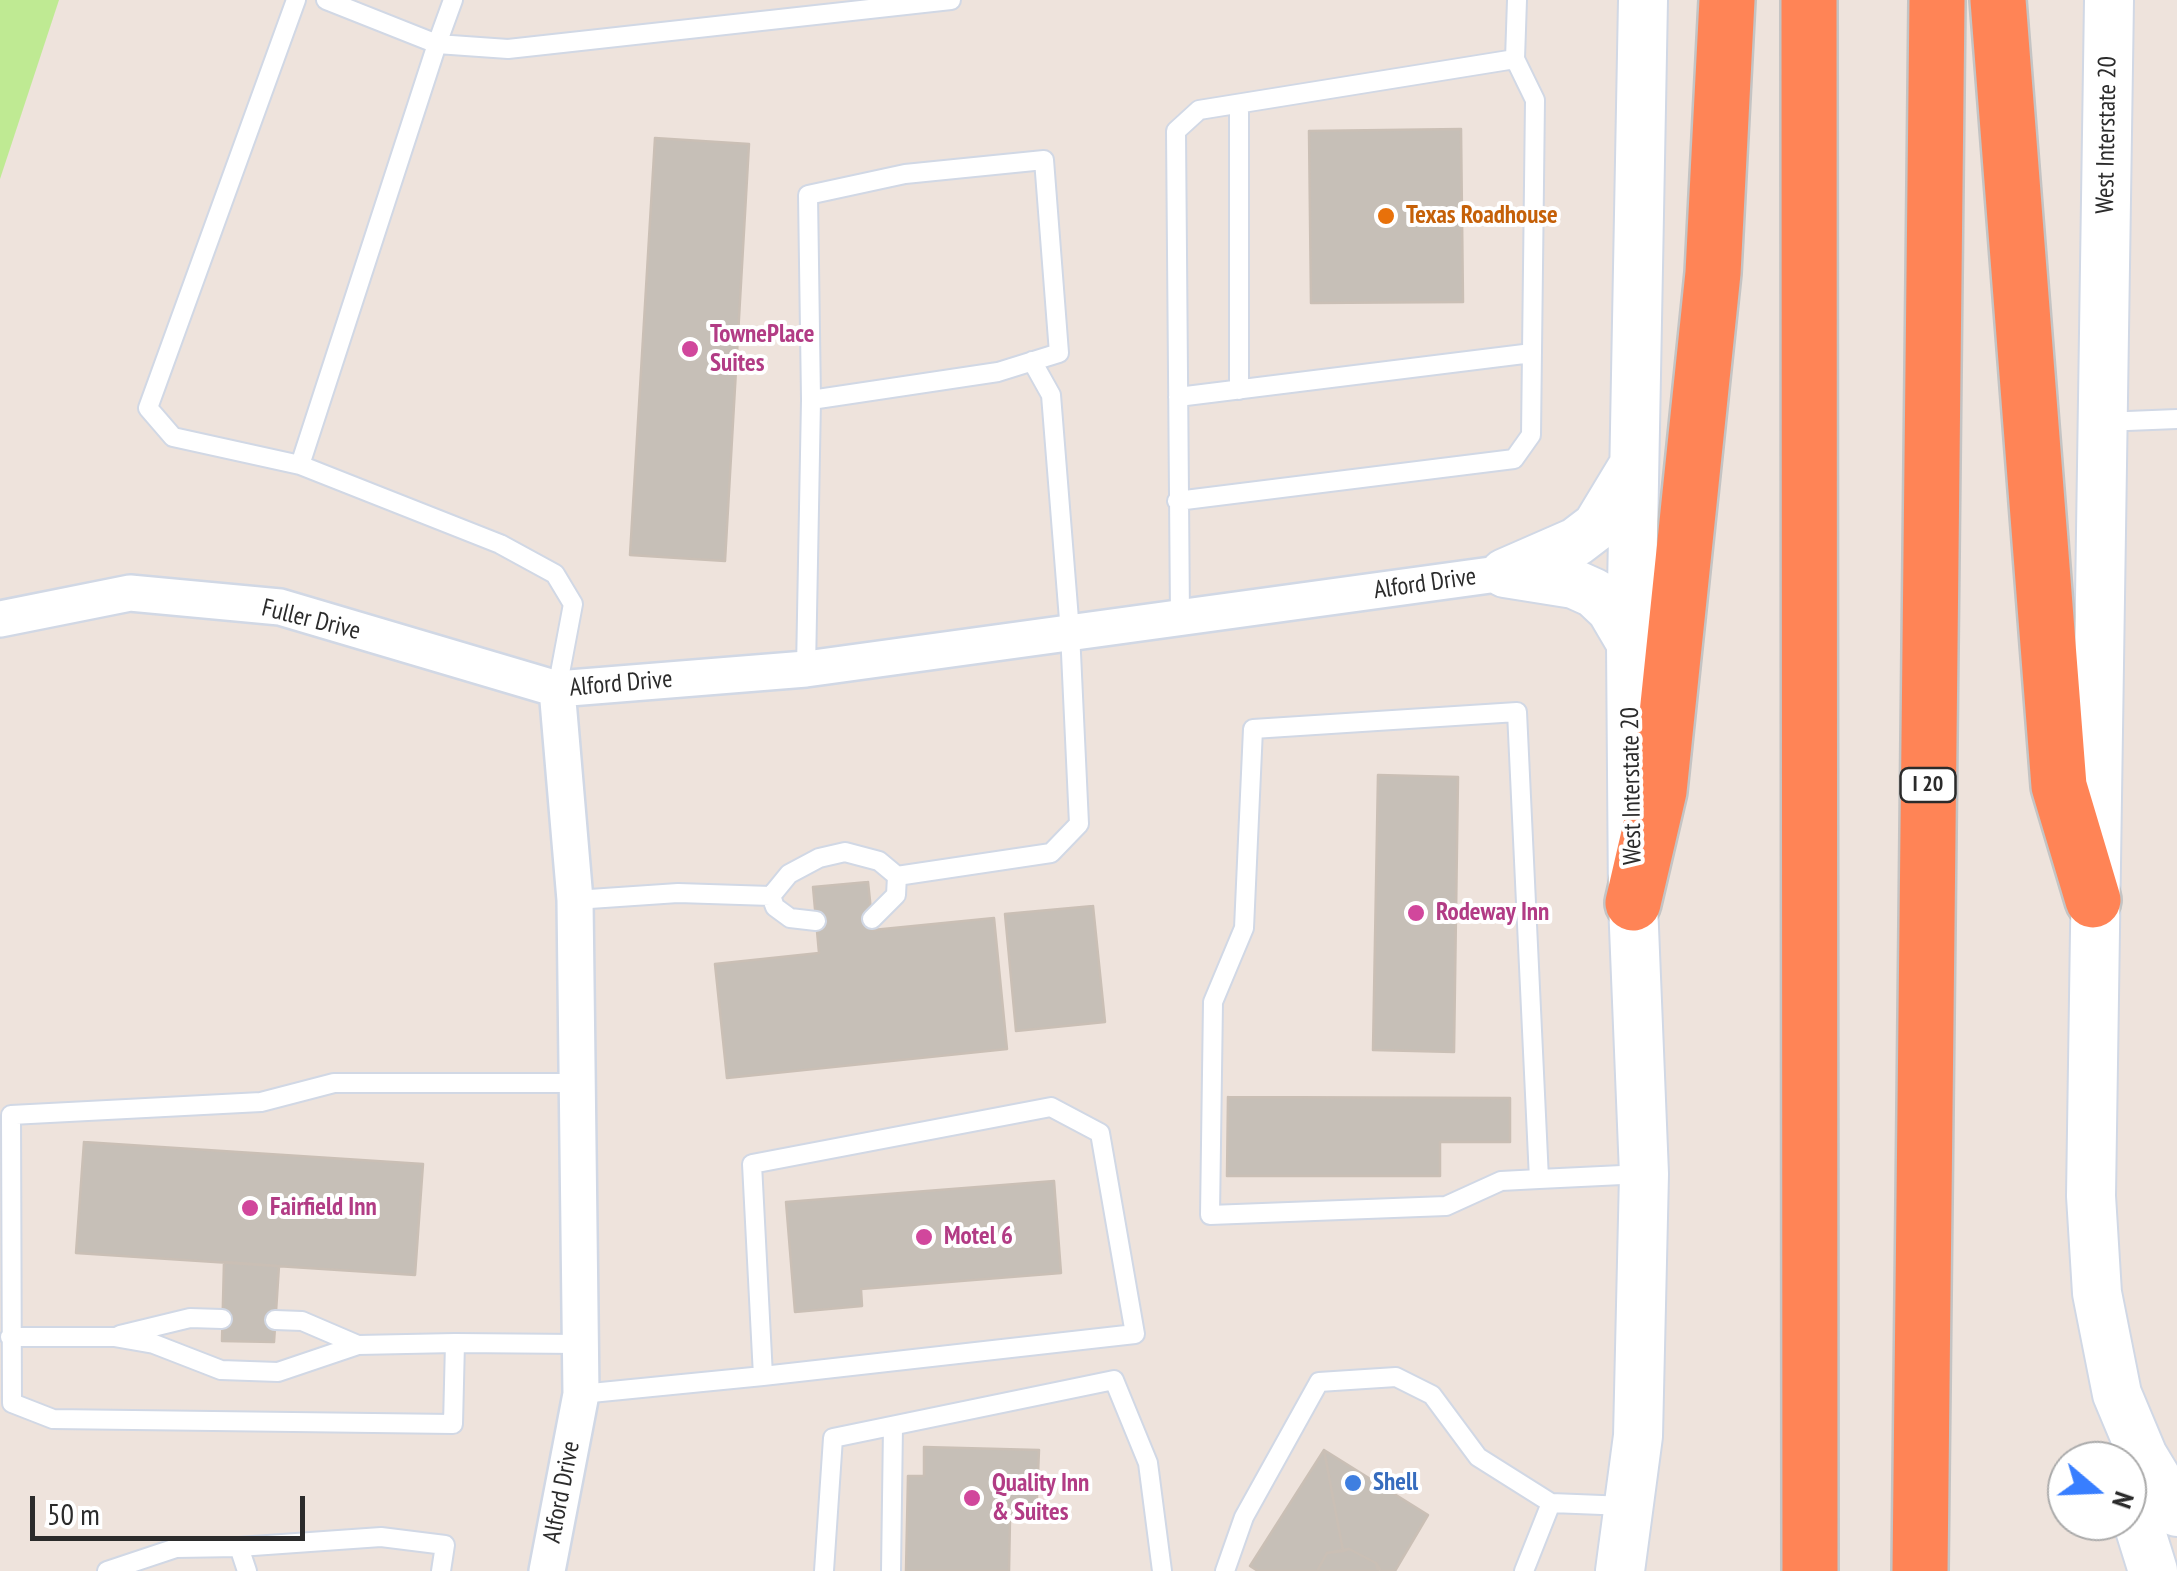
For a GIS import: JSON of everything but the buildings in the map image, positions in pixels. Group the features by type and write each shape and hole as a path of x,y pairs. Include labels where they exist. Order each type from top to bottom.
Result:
{"highway":[{"path":"1633,903 1659,791 1714,273 1726,0"},
{"path":"1809,0 1810,1571"},
{"name":"I 20","path":"1920,1571 1937,0"},
{"path":"1998,0 2059,786 2093,900"}],"main road":[{"name":"West Interstate 20","path":"1620,1571 1638,1436 1644,1174 1633,903 1631,643 1643,0"},
{"name":"West Interstate 20","path":"2109,0 2091,1196 2097,1293 2117,1394 2165,1486"},
{"path":"1504,573 1576,542 1598,526 1633,465"},
{"path":"1504,573 1574,584 1594,593 1611,609 1631,643"},
{"path":"2153,1571 2139,1526 2165,1486"}],"street":[{"name":"Alford Drive","path":"547,1571 580,1394 575,900 557,689 806,668 1504,573"},
{"name":"Fuller Drive","path":"0,619 130,593 280,607 557,689"}],"lane":[{"path":"296,0 148,408 173,438 300,465 500,544 555,574 573,604 557,689"},
{"path":"326,0 437,44 508,49 951,0"},
{"path":"300,465 454,0"},
{"path":"1177,501 1514,459 1531,435 1535,100 1515,59 1517,0"},
{"path":"1180,617 1176,131 1198,110 1515,59"},
{"path":"1239,104 1239,390"},
{"path":"806,668 811,400 808,196 905,174 1044,160 1059,353 998,372 811,400"},
{"path":"1178,398 1532,353"},
{"path":"897,876 1051,853 1079,824 1070,632 1052,395 1032,361"},
{"path":"2103,422 2177,420"},
{"path":"1539,1179 1517,712 1253,729 1244,928 1213,1002 1210,1215 1446,1206 1501,1181 1644,1174"},
{"path":"770,896 788,874 819,858 845,852 879,860 897,876"},
{"path":"872,918 896,895 897,876"},
{"path":"575,900 678,893 770,896"},
{"path":"770,896 775,907 790,918 816,921"},
{"path":"455,1344 453,1424 53,1419 12,1404 11,1116 261,1102 334,1084 578,1083"},
{"path":"580,1394 763,1376 1135,1334 1100,1134 1051,1107 752,1164 763,1376"},
{"path":"114,1336 190,1318 222,1319"},
{"path":"276,1320 302,1321 358,1345"},
{"path":"10,1337 114,1336 154,1344 221,1370 278,1372 358,1345 580,1344"},
{"path":"1225,1571 1244,1517 1319,1382 1396,1377 1432,1395 1478,1457 1551,1503 1630,1506"},
{"path":"824,1571 832,1438 1114,1380 1148,1463 1162,1571"},
{"path":"891,1571 894,1426"},
{"path":"1524,1571 1551,1503"},
{"path":"107,1571 176,1548 397,1539 445,1545 441,1571"},
{"path":"239,1547 247,1571"}],"green space":[{"path":"0,0 59,0 0,179"}],"place":[{"name":"Texas Roadhouse","path":"1386,216"},
{"name":"TownePlace Suites","path":"690,349"},
{"name":"Rodeway Inn","path":"1416,913"},
{"name":"Fairfield Inn","path":"250,1208"},
{"name":"Motel 6","path":"924,1237"},
{"name":"Shell","path":"1353,1483"},
{"name":"Quality Inn & Suites","path":"972,1498"}]}
